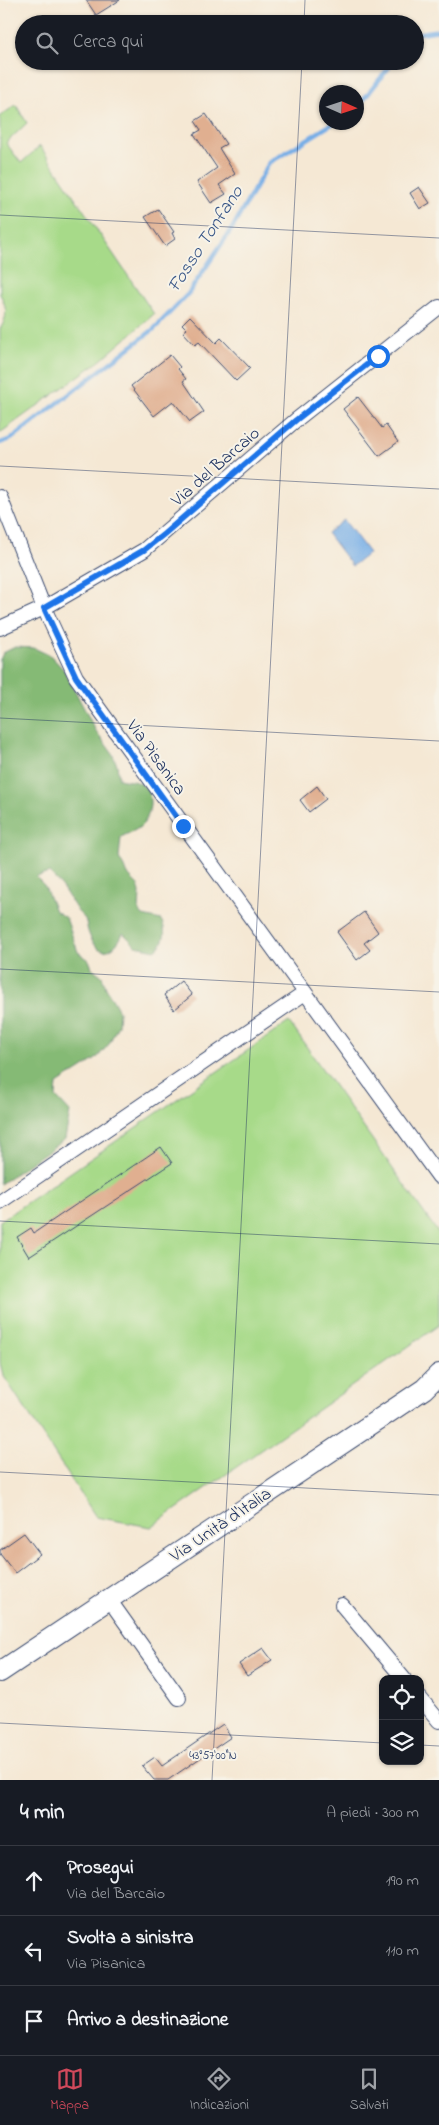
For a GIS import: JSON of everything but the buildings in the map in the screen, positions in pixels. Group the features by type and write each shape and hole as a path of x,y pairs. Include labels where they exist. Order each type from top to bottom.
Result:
{"main road":[{"name":"Via Unità d'Italia","path":"0,1672 108,1598 431,1385 439,1374"}],"street":[{"name":"Via del Barcaio","path":"0,628 44,608 158,540 296,420 439,307"},
{"name":"Via Pisanica","path":"0,497 44,608 76,677 439,1177"},
{"path":"0,1202 305,993"},
{"path":"108,1598 179,1698"},
{"path":"342,1605 401,1675"},
{"path":"424,1703 439,1721"}],"green space":[{"path":"16,105 27,123 6,143 21,163 40,146 154,314 101,360 0,433 0,329 6,312 0,294 0,116"},
{"path":"15,647 34,648 51,656 64,670 96,731 112,753 117,765 119,779 141,784 148,793 150,805 147,817 139,828 121,837 119,858 129,876 138,885 140,892 139,911 143,916 161,920 164,936 163,941 155,950 136,946 123,933 111,949 101,950 93,942 85,919 58,882 49,873 36,877 44,885 55,911 66,918 78,952 89,960 92,968 102,976 106,988 119,1011 118,1025 109,1044 96,1059 57,1084 56,1097 70,1112 65,1139 0,1184 0,660 3,653"},
{"path":"289,1022 439,1234 439,1325 151,1527 96,1517 3,1375 0,1363 0,1221"}],"water":[{"path":"344,520 369,553 352,566 327,533"}],"waterway":[{"name":"Fosso Tonfano","path":"424,32 439,30"},
{"name":"Fosso Tonfano","path":"364,99 387,70"},
{"name":"Fosso Tonfano","path":"0,443 11,439 154,329 188,294 233,227 269,163 322,130"}],"route":[{"path":"183,826 76,677 44,608 144,550 296,420 378,356"}]}
